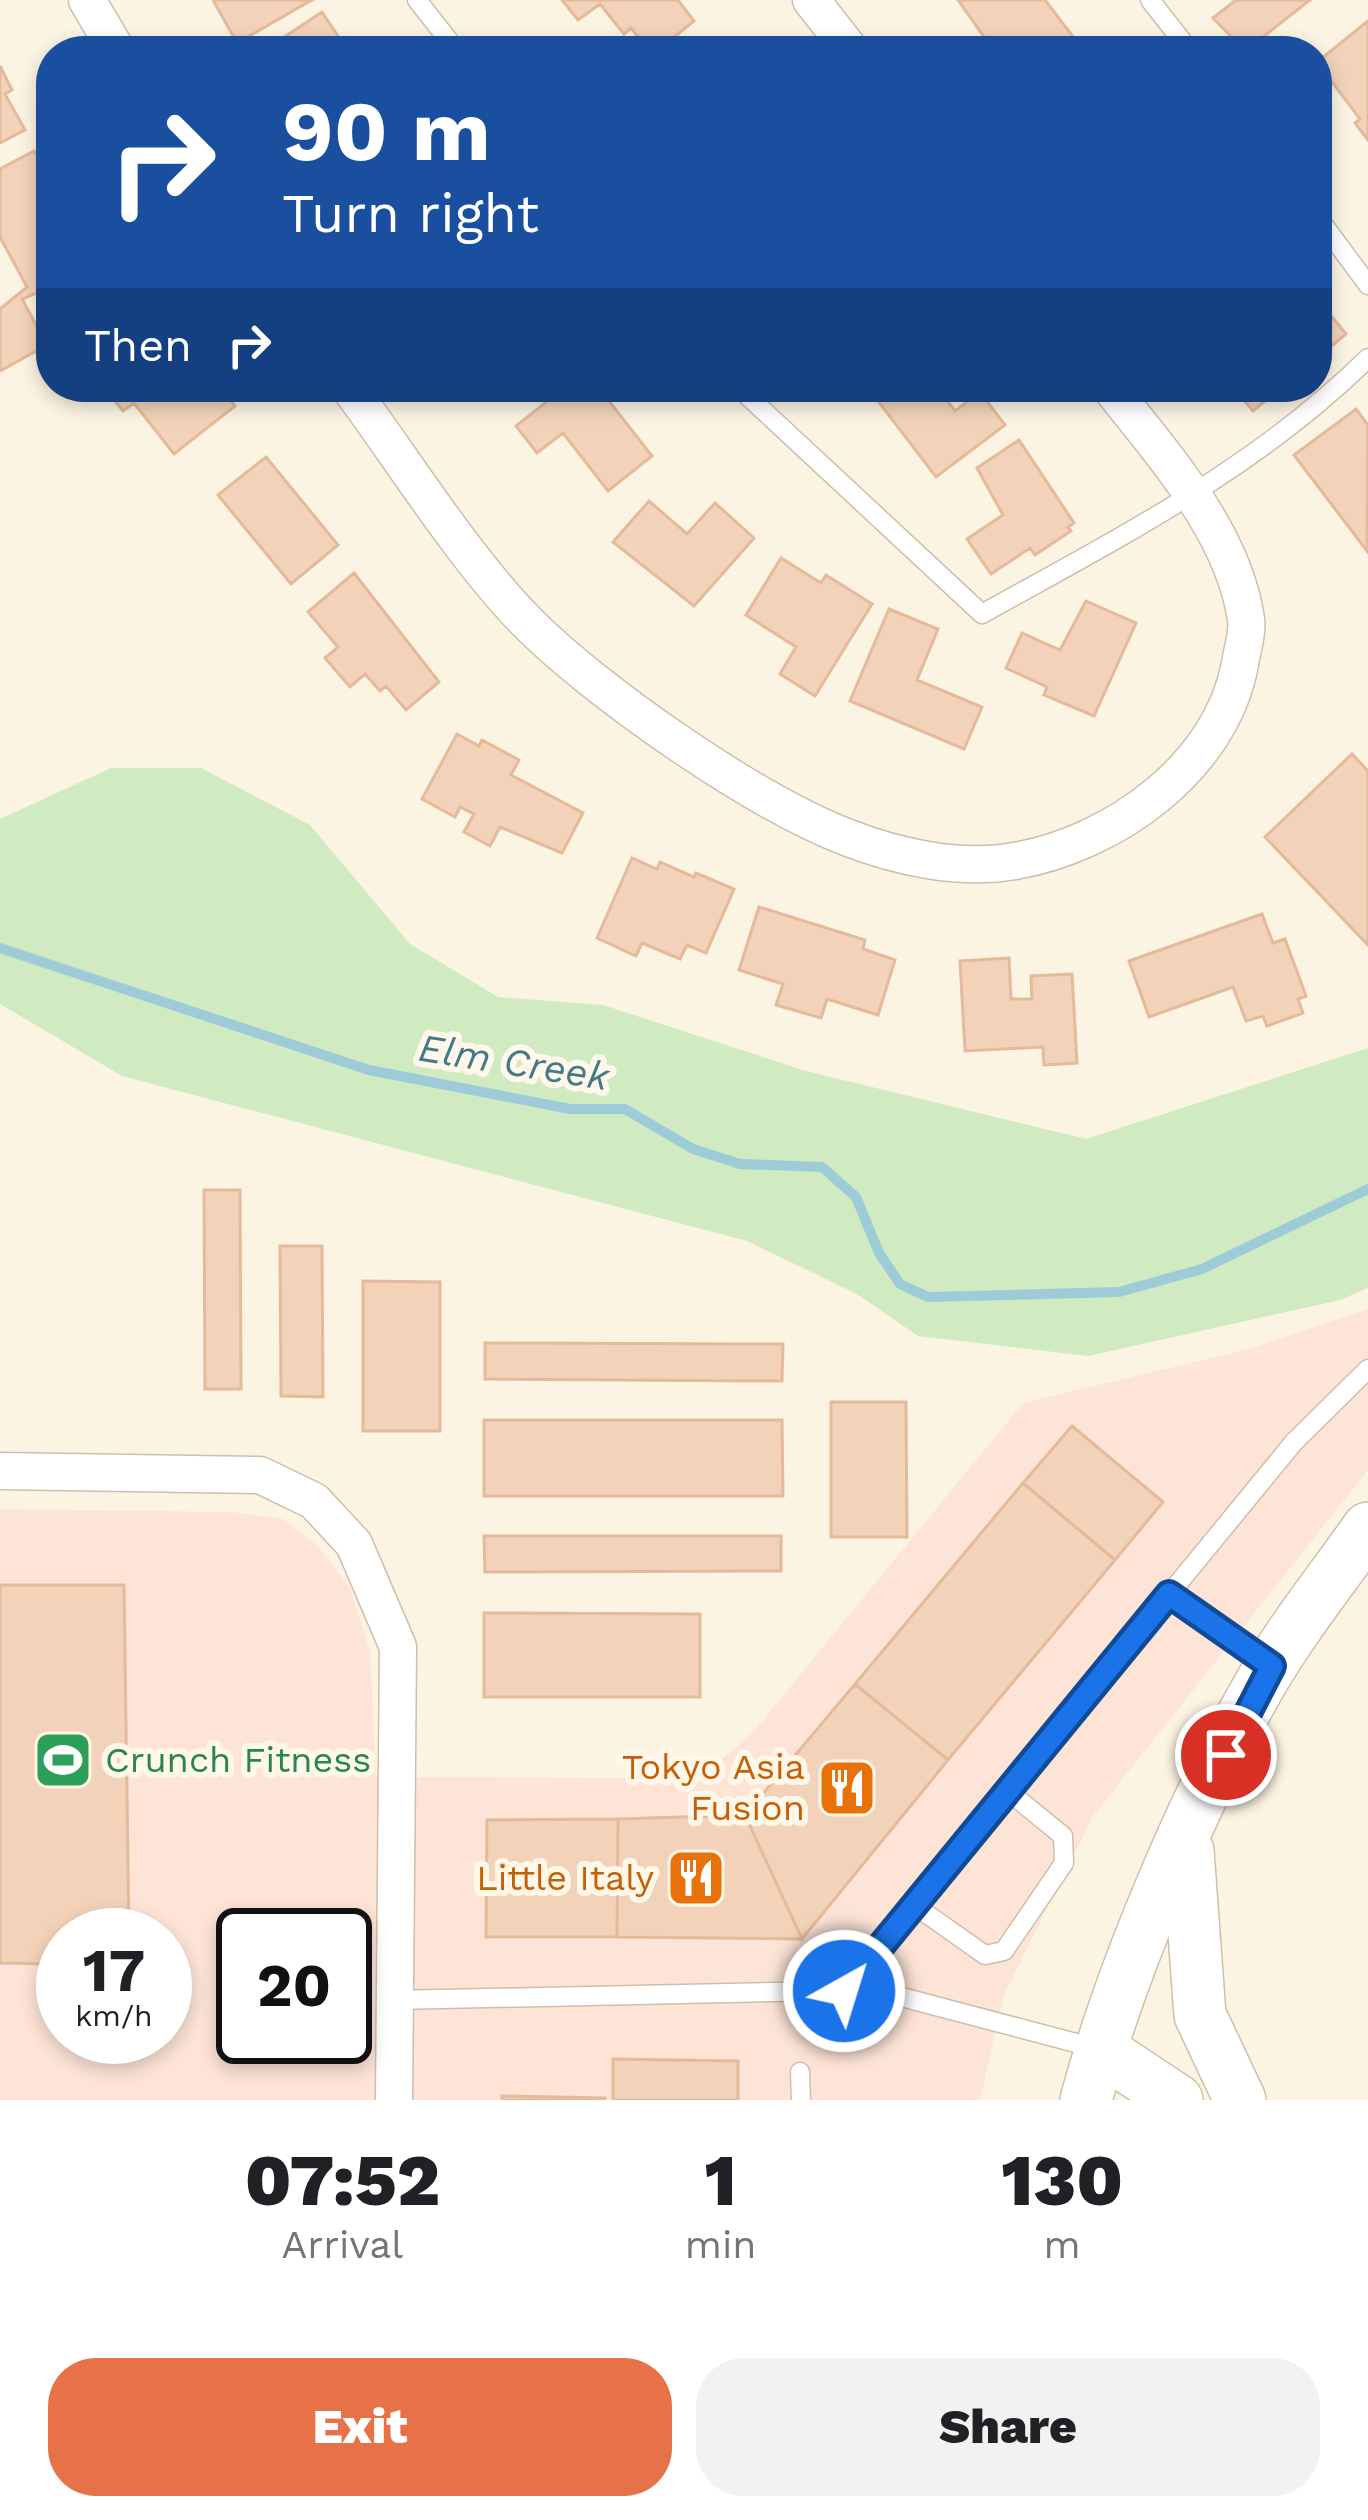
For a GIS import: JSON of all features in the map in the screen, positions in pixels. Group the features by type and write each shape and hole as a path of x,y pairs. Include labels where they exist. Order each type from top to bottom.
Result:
{"main road":[{"path":"1086,2100 1100,2049 1187,1832 1272,1666 1368,1528"},
{"path":"1187,1832 1200,2014 1240,2100"},
{"path":"1100,2049 1177,2100"}],"street":[{"path":"87,0 108,36"},
{"path":"812,0 840,36"},
{"path":"360,402 523,618 613,694 717,766 844,836 934,862 1014,861 1083,838 1141,809 1198,756 1234,694 1247,623 1231,564 1192,497 1121,402"},
{"path":"0,1471 260,1475 314,1501 354,1544 398,1647 401,1758 394,2100"}],"lane":[{"path":"417,0 445,36"},
{"path":"1150,0 1178,36"},
{"path":"1332,236 1368,285"},
{"path":"1332,394 1368,358"},
{"path":"754,402 982,614 1192,497 1324,402"},
{"path":"844,1991 1294,1442 1368,1369"},
{"path":"1169,1594 1272,1666"},
{"path":"914,1905 985,1955 1004,1951 1064,1863 1063,1836 1008,1791"},
{"path":"394,2000 875,1990 1100,2049"},
{"path":"800,2072 801,2100"}],"shaded area":[{"path":"1368,1309 1368,1470 1093,1816 1004,1995 980,2100 0,2100 0,1509 232,1512 283,1519 318,1546 350,1588 370,1652 376,1777 655,1778 709,1770 754,1731 1023,1403 1253,1348"}],"green space":[{"path":"111,768 201,768 310,825 410,944 498,997 603,1005 806,1071 1086,1139 1368,1048 1368,1288 1340,1300 1088,1356 918,1336 857,1294 747,1241 122,1076 0,1004 0,819"}],"building":[{"path":"213,0 312,0 249,36 233,36"},
{"path":"562,0 678,0 694,21 676,36 637,36 631,28 624,34 600,4 578,20"},
{"path":"958,0 1045,0 1073,36 983,36"},
{"path":"1236,0 1310,0 1264,36 1230,36 1213,18"},
{"path":"322,12 338,36 286,36"},
{"path":"1368,21 1368,140 1355,123 1360,119 1332,82 1332,50"},
{"path":"0,66 12,90 5,94 25,130 0,143"},
{"path":"34,151 36,154 36,293 22,299 36,325 36,351 0,371 0,309 27,287 0,237 0,169"},
{"path":"1332,317 1346,334 1332,346"},
{"path":"116,402 232,402 235,406 174,454 134,403 123,411"},
{"path":"546,402 610,402 652,456 608,491 563,433 537,453 516,426"},
{"path":"879,402 948,402 955,411 967,402 988,402 1005,425 936,477"},
{"path":"1356,409 1368,425 1367,551 1294,455"},
{"path":"1019,440 1074,523 1068,527 1071,531 1035,555 1030,548 991,574 967,539 1003,515 977,468"},
{"path":"266,457 338,545 291,584 218,495"},
{"path":"649,501 687,534 715,503 754,538 694,606 613,542"},
{"path":"781,558 821,583 826,575 872,604 815,696 780,674 796,647 746,615"},
{"path":"354,573 439,682 406,710 386,686 380,691 365,674 350,687 325,658 338,647 308,612"},
{"path":"1086,601 1136,623 1094,716 1044,695 1047,687 1006,668 1022,633 1060,650"},
{"path":"889,609 938,629 917,680 982,707 964,749 850,701"},
{"path":"457,734 479,746 482,740 519,760 511,775 583,813 562,853 500,827 490,846 464,832 474,814 460,807 455,817 422,799"},
{"path":"1352,754 1368,771 1368,945 1265,837"},
{"path":"632,858 657,869 660,862 734,889 706,953 687,945 680,959 642,943 636,956 597,938"},
{"path":"759,907 865,940 863,949 895,960 878,1015 827,999 821,1018 776,1005 783,984 739,970"},
{"path":"1262,914 1273,943 1285,939 1306,996 1298,999 1303,1013 1267,1026 1263,1016 1246,1021 1233,987 1149,1017 1129,961"},
{"path":"1009,958 1011,999 1032,999 1031,976 1072,974 1077,1063 1044,1065 1043,1047 965,1051 960,961"},
{"path":"204,1190 240,1190 241,1389 205,1389"},
{"path":"280,1246 322,1246 323,1397 281,1396"},
{"path":"363,1281 440,1282 440,1431 363,1431"},
{"path":"485,1343 783,1344 782,1381 485,1379"},
{"path":"831,1402 906,1402 907,1537 831,1537"},
{"path":"484,1420 782,1420 783,1496 484,1496"},
{"path":"1072,1426 1163,1502 1115,1560 1023,1483"},
{"path":"1023,1483 1115,1560 948,1760 855,1684"},
{"path":"484,1536 781,1536 781,1571 485,1572"},
{"name":"Crunch Fitness","path":"0,1585 124,1585 129,1908 36,1908 36,1964 0,1963"},
{"path":"484,1613 700,1614 700,1697 484,1697"},
{"name":"Tokyo Asia Fusion","path":"855,1684 948,1760 802,1939 745,1815"},
{"name":"Little Italy","path":"745,1815 802,1939 617,1937 618,1819"},
{"path":"618,1819 617,1937 486,1937 487,1820"},
{"path":"613,2059 738,2061 738,2100 613,2100"},
{"path":"502,2096 605,2098 605,2100 502,2100"}],"waterway":[{"name":"Elm Creek","path":"0,948 369,1070 570,1109 625,1109 693,1149 740,1164 822,1167 856,1197 879,1253 900,1284 928,1297 1119,1292 1202,1269 1368,1189"}],"place":[{"name":"Crunch Fitness","path":"63,1760"},
{"name":"Tokyo Asia Fusion","path":"847,1788"},
{"name":"Little Italy","path":"696,1878"}],"route":[{"path":"844,1991 1169,1594 1272,1666 1226,1755"}]}
